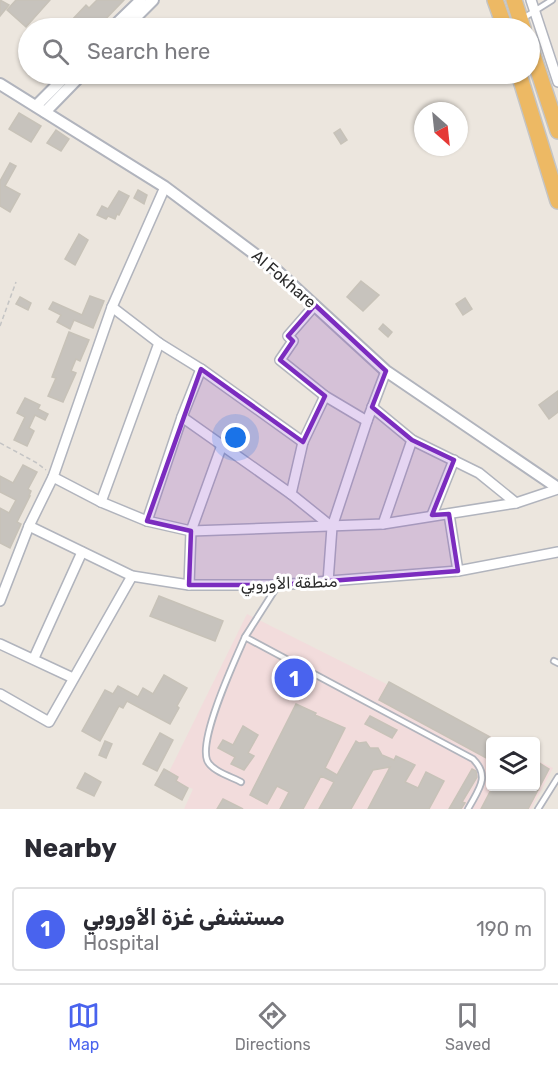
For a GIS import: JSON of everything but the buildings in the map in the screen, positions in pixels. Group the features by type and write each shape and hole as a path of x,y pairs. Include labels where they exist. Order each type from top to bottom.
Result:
{"highway":[{"path":"495,0 501,18"},
{"path":"514,0 520,18"},
{"path":"540,75 558,131"},
{"path":"522,84 558,201"},
{"path":"529,108 541,111 549,102"}],"street":[{"path":"122,18 141,0"},
{"path":"135,18 153,0"},
{"path":"531,0 537,18"},
{"path":"540,27 558,82"},
{"name":"Al Fokhare","path":"0,84 165,187 276,270 386,371 558,488"},
{"path":"40,109 60,84"},
{"path":"40,109 70,84"},
{"path":"0,602 29,526 53,477 112,307 165,187"},
{"path":"315,305 288,336 292,341 280,360 325,396 367,421"},
{"path":"112,307 159,343 201,369 303,442"},
{"path":"101,502 159,343"},
{"path":"147,521 182,417 201,369"},
{"path":"328,582 332,527 386,371"},
{"path":"291,494 303,442 325,396"},
{"path":"372,407 412,440 478,473 516,503"},
{"path":"182,417 291,494 332,527"},
{"path":"382,524 412,440"},
{"path":"189,585 191,531 222,445"},
{"path":"432,515 454,460"},
{"path":"53,477 101,502 147,521 191,531 382,524 516,503 558,488"},
{"path":"449,514 458,571"},
{"name":"منطقة الأوروبي","path":"29,526 132,576 189,585 278,585 458,571 558,552"},
{"path":"34,658 82,552"},
{"path":"0,694 49,722 132,576"},
{"path":"0,644 73,678"}],"lane":[{"path":"528,18 552,0"},
{"path":"242,782 212,767 207,759 207,742 218,698 245,637 278,585"},
{"path":"245,637 473,759 481,767 483,773 481,786 468,809"},
{"path":"538,809 558,777"}],"path":[{"path":"0,326 16,282"},
{"path":"0,443 37,463 53,477"}],"highlighted area":[{"path":"315,305 386,371 372,407 412,440 454,460 432,515 449,514 458,571 278,585 189,585 191,531 147,521 201,369 303,442 325,396 280,360 293,341 288,336"}],"shaded area":[{"path":"247,614 492,737 486,737 486,791 540,791 540,762 553,768 531,809 184,809 193,789 166,778"}],"place":[{"name":"مستشفى غزة الأوروبي","path":"294,678"}]}
